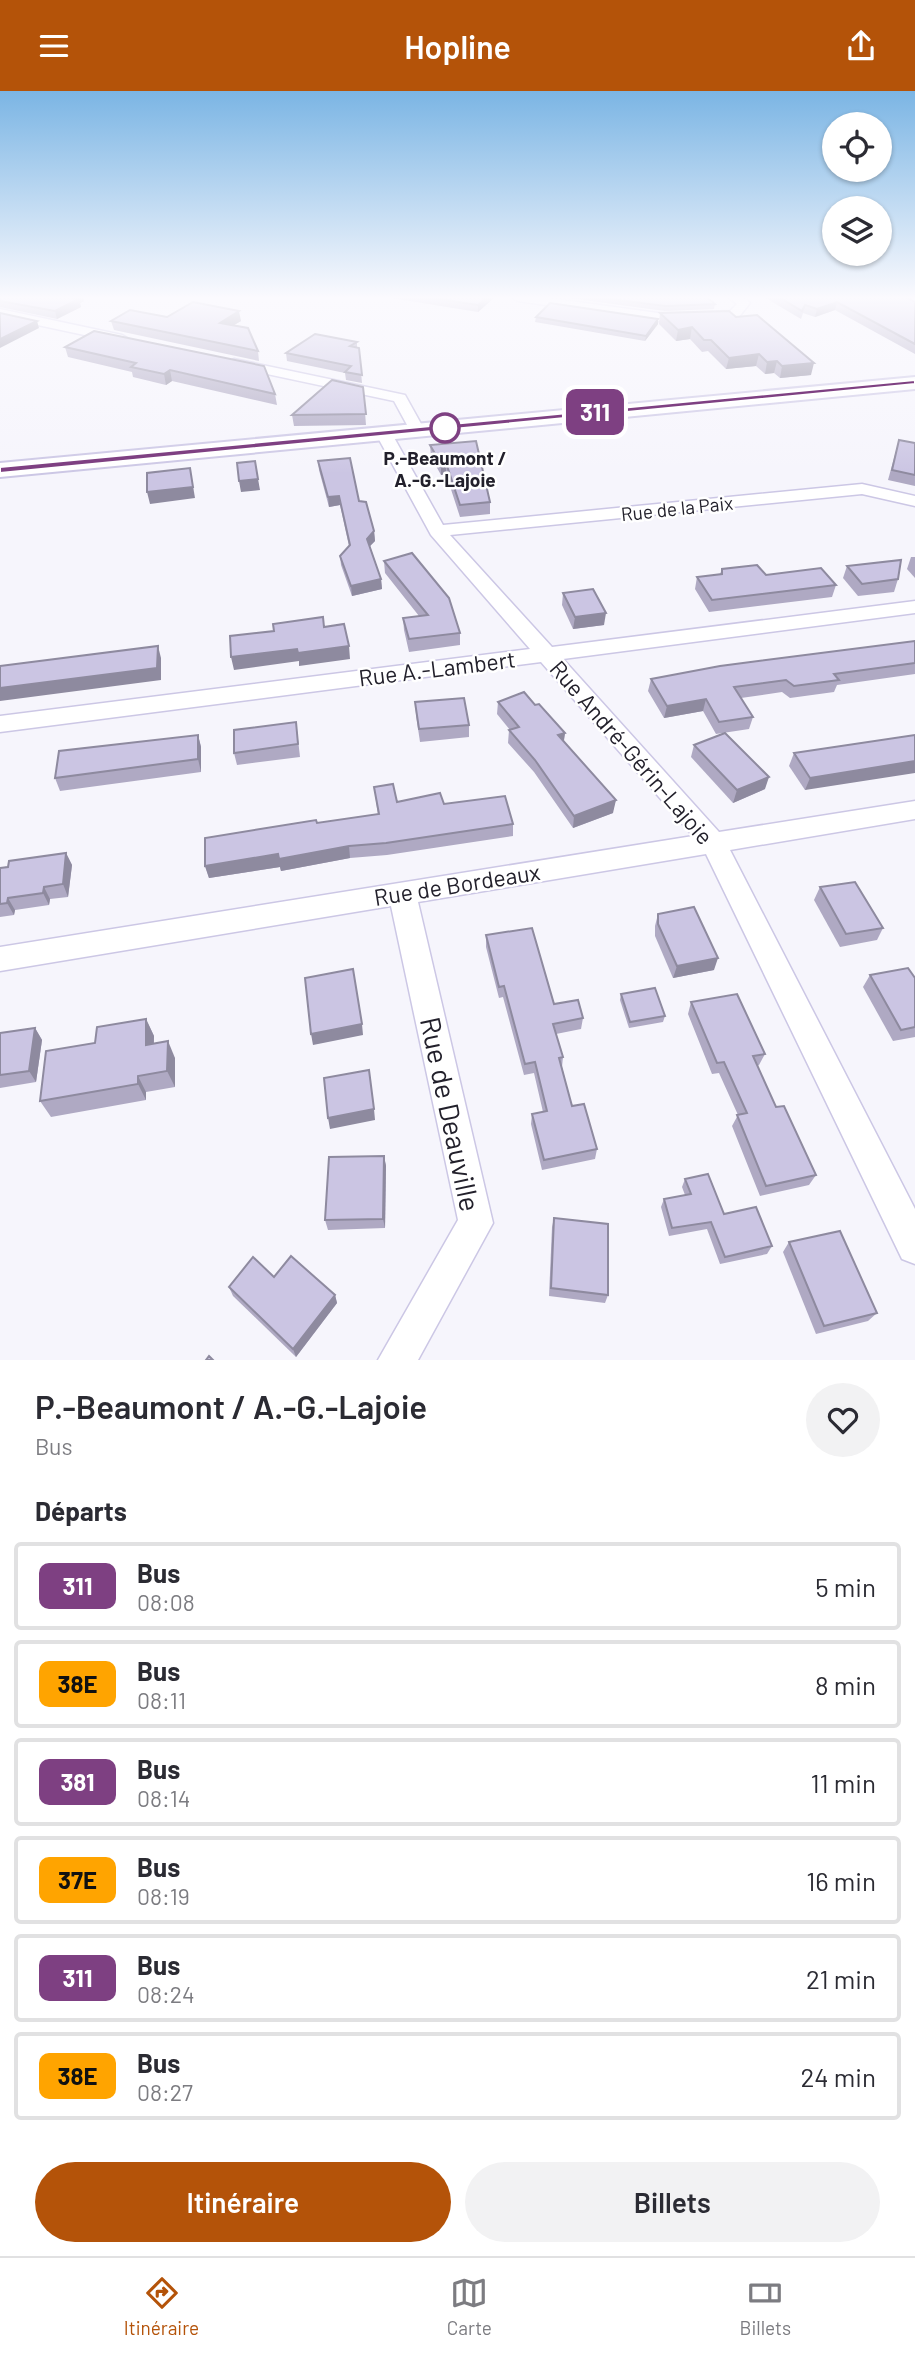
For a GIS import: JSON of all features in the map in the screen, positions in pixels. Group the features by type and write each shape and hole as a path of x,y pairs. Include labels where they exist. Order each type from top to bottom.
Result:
{"main road":[{"path":"0,470 731,398 857,390 915,383"}],"street":[{"path":"214,358 400,398 417,431"},
{"name":"Rue André-Gérin-Lajoie","path":"384,434 437,531 713,842 915,1246"},
{"name":"Rue de la Paix","path":"437,531 862,489 915,501"},
{"name":"Rue A.-Lambert","path":"0,723 915,607"},
{"name":"Rue de Bordeaux","path":"0,959 915,810"},
{"name":"Rue de Deauville","path":"397,1360 476,1223 402,893"}],"building":[{"path":"106,356 216,356 264,366 275,394 170,370 164,374 131,367 136,363"},
{"path":"302,356 360,356 362,375 345,372 351,366"},
{"path":"761,356 806,356 814,363 782,366 777,361 767,362"},
{"path":"332,380 363,387 366,414 292,415"},
{"path":"899,440 915,443 915,475 892,470"},
{"path":"476,441 490,502 460,505 446,463 441,464 430,445"},
{"path":"350,458 359,501 366,502 374,531 367,539 381,579 351,586 340,556 350,545 339,496 328,497 318,461"},
{"path":"255,461 258,479 239,481 237,463"},
{"path":"190,468 193,487 147,492 147,473"},
{"path":"412,553 449,598 460,633 409,639 403,618 428,615 384,561"},
{"path":"901,560 898,579 862,584 847,566"},
{"path":"757,565 766,575 821,568 836,585 712,600 697,577 722,574 722,569"},
{"path":"593,589 606,613 575,617 563,593"},
{"path":"323,617 324,627 344,624 349,646 298,653 297,649 231,657 230,636 274,631 273,624"},
{"path":"915,641 915,663 834,674 839,680 794,686 786,680 734,687 753,717 719,722 706,699 667,706 651,679 720,666"},
{"path":"158,646 157,668 0,688 0,666"},
{"path":"524,692 535,705 539,704 565,733 558,735 616,800 574,816 535,760 509,730 519,727 498,702"},
{"path":"464,698 469,725 419,729 415,702"},
{"path":"296,722 298,744 234,753 234,730"},
{"path":"725,733 769,777 737,790 694,745"},
{"path":"198,735 198,759 55,778 59,751"},
{"path":"915,735 915,761 810,778 794,753"},
{"path":"393,784 397,802 440,793 444,804 505,796 513,824 349,846 279,859 278,854 205,866 205,838 316,820 317,823 379,814 374,787"},
{"path":"66,853 63,884 44,887 43,893 8,898 7,903 0,904 0,868 8,867 9,861"},
{"path":"855,882 883,928 846,934 820,887"},
{"path":"694,907 718,958 677,966 658,924 658,914"},
{"path":"532,928 554,1004 578,1000 583,1018 553,1024 563,1057 559,1058 572,1106 584,1104 597,1149 544,1160 532,1114 547,1111 535,1062 525,1064 504,986 499,987 486,935"},
{"path":"908,968 915,978 915,1027 901,1030 870,975"},
{"path":"353,969 362,1024 311,1034 305,978"},
{"path":"655,988 665,1016 630,1022 621,994"},
{"path":"737,994 765,1054 753,1056 776,1107 784,1106 816,1175 766,1186 737,1115 747,1113 724,1062 717,1063 691,1002"},
{"path":"146,1019 146,1045 168,1041 167,1071 138,1076 138,1084 40,1101 46,1051 95,1043 97,1027"},
{"path":"35,1028 29,1071 0,1075 0,1033"},
{"path":"369,1070 374,1109 328,1118 324,1078"},
{"path":"384,1156 383,1219 325,1220 329,1157"},
{"path":"708,1174 724,1214 756,1207 772,1246 725,1257 711,1222 672,1228 664,1199 691,1194 685,1179"},
{"path":"554,1218 608,1224 608,1295 551,1288"},
{"path":"840,1231 877,1313 824,1326 789,1242"},
{"path":"291,1256 335,1295 293,1349 229,1287 253,1257 274,1277"}],"bus line":[{"name":"311","path":"0,470 731,398 857,390 915,382"}],"place":[{"name":"P.-Beaumont / A.-G.-Lajoie","path":"445,428"}]}
